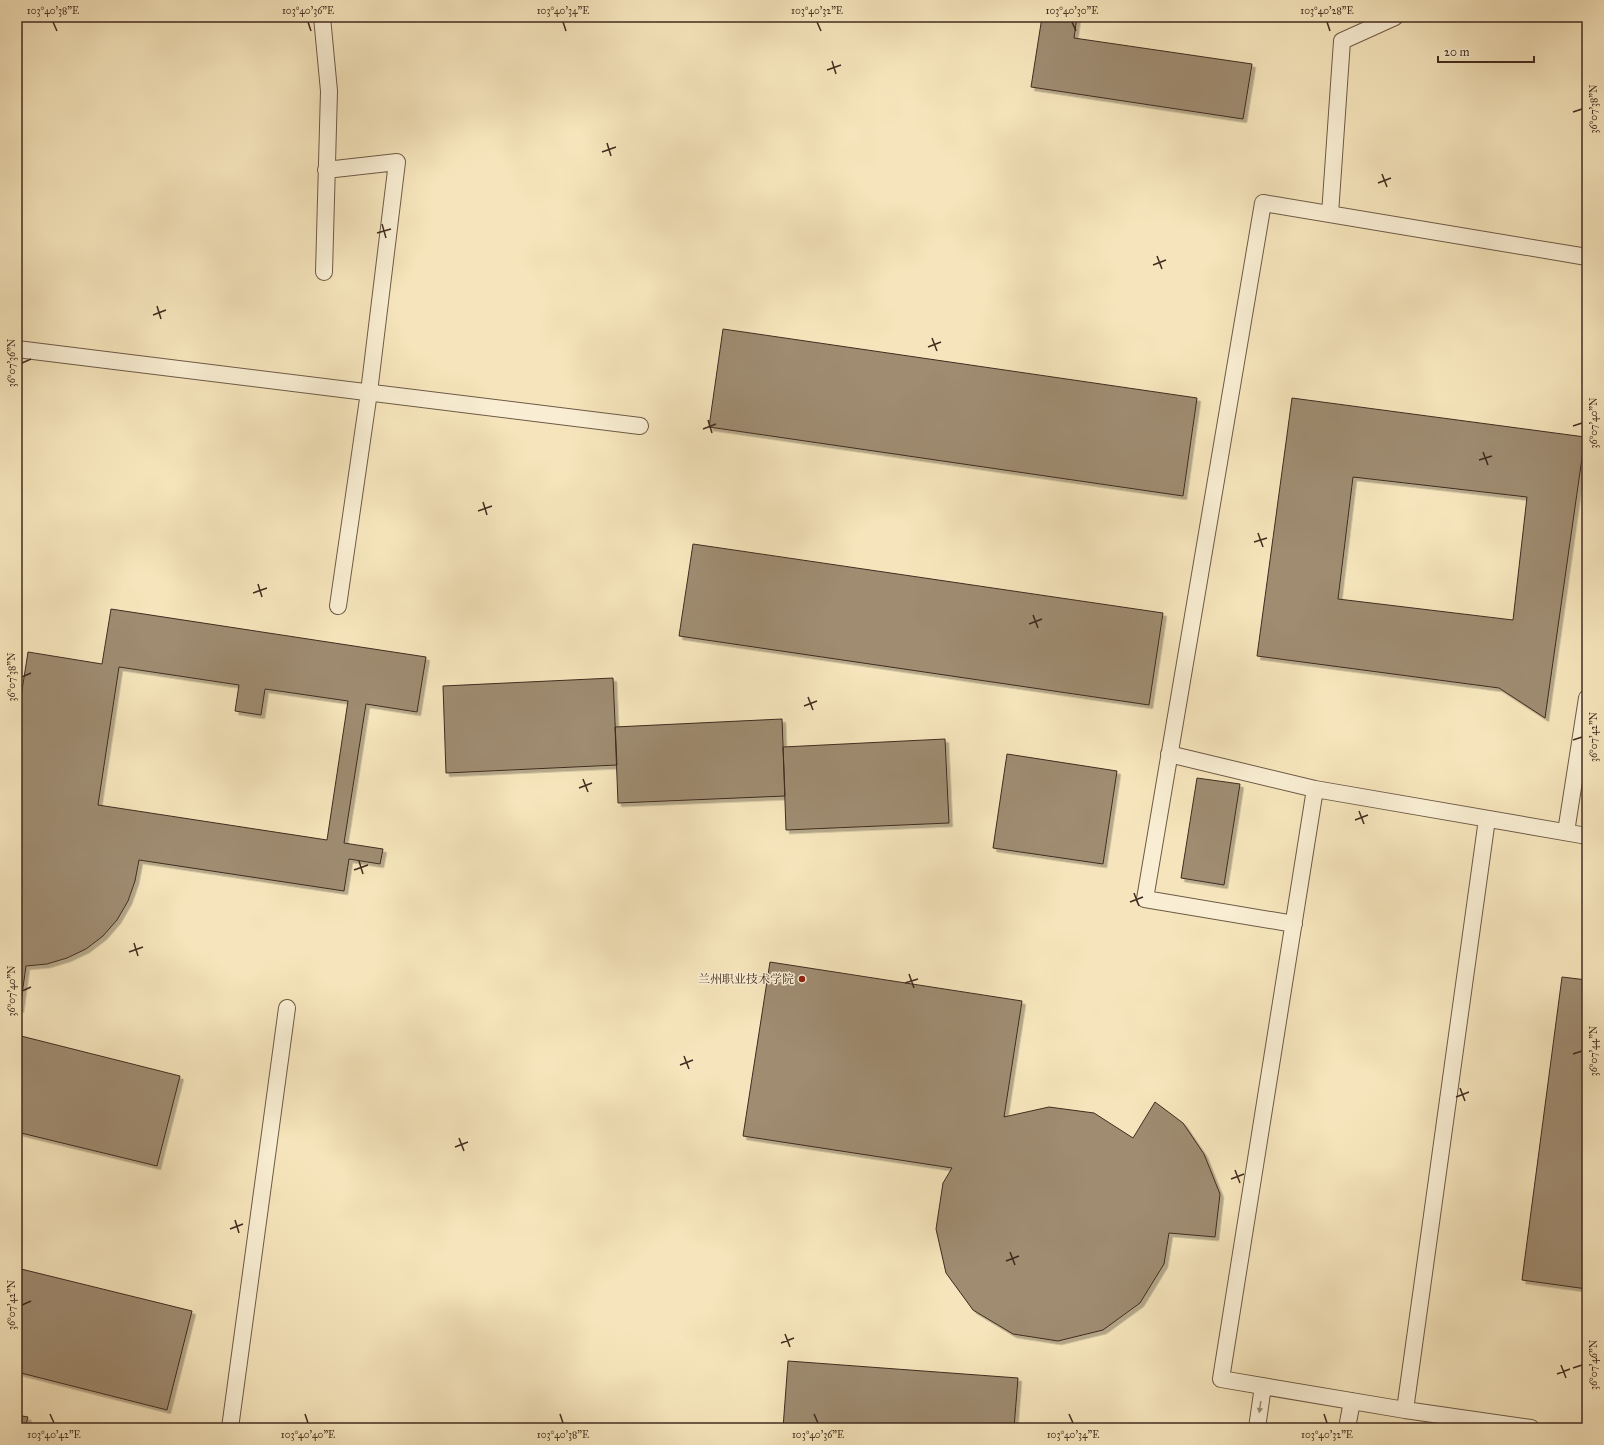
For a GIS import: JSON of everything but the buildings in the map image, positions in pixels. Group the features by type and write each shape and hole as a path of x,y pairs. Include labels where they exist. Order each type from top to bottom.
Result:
{"lane":[{"path":"322,17 328,91 324,272"},
{"path":"1330,214 1342,42 1395,17"},
{"path":"326,170 397,162 369,392 338,606"},
{"path":"1294,924 1145,899 1263,203 1587,257"},
{"path":"17,349 640,426"},
{"path":"1566,832 1587,698"},
{"path":"1169,754 1315,789 1587,836"},
{"path":"1315,789 1221,1379 1405,1410 1531,1428"},
{"path":"1405,1410 1487,819"},
{"path":"230,1428 287,1008"},
{"path":"1257,1428 1263,1386"},
{"path":"1347,1428 1352,1401"}],"place":[{"name":"兰州职业技术学院","path":"802,979"}]}
